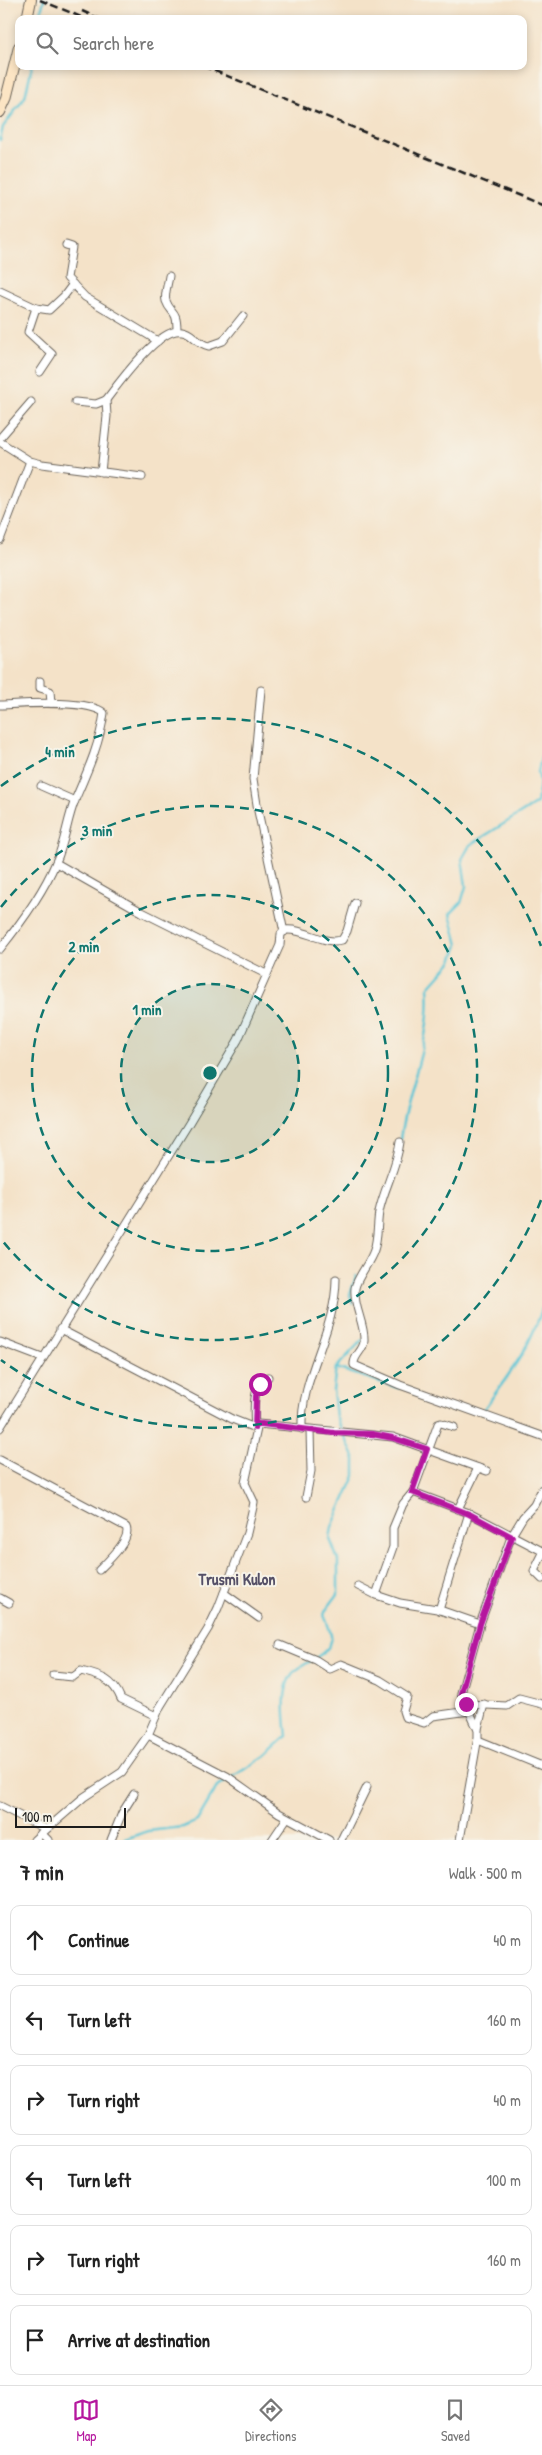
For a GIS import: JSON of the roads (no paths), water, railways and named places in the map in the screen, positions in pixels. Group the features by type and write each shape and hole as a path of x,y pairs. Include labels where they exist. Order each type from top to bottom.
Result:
{"street":[{"path":"28,15 31,0"},
{"path":"0,112 6,99 15,62"},
{"path":"66,245 72,247 66,276 85,297 158,341"},
{"path":"169,276 166,298 167,303 176,313 177,330"},
{"path":"0,291 36,308 49,310 64,296 73,284"},
{"path":"36,308 28,332 52,354 40,372"},
{"path":"75,402 96,404 106,400 135,363 158,341 177,330 189,333 195,341 208,346 222,341 243,316"},
{"path":"101,472 107,416 106,400"},
{"path":"0,438 31,402"},
{"path":"0,442 30,461 70,469 142,477"},
{"path":"0,540 30,461"},
{"path":"40,681 40,688 50,691 51,703"},
{"path":"0,1428 190,1123 238,1040 284,932 253,779 261,690"},
{"path":"0,705 51,703 95,708 104,714 87,776 75,801 56,863 19,924 0,949"},
{"path":"41,786 75,801"},
{"path":"56,863 142,912 266,974"},
{"path":"284,932 285,930 291,930 314,937 342,940 347,931 355,903"},
{"path":"400,1142 398,1158 379,1212 375,1248 367,1268 356,1284 355,1303 364,1339 362,1347 354,1360 354,1365 400,1385 542,1436"},
{"path":"302,1429 302,1405 321,1348 334,1297 336,1279"},
{"path":"60,1329 232,1419 255,1428"},
{"path":"0,1342 42,1358"},
{"path":"34,1840 84,1798 122,1772 148,1735 156,1716 208,1629 224,1594 247,1532 254,1504 245,1483 255,1428 257,1391 261,1381 268,1377"},
{"path":"376,1595 393,1547 393,1528 403,1504 412,1492 438,1424 441,1423 454,1427"},
{"path":"255,1428 258,1424 262,1424 393,1438 487,1471"},
{"path":"306,1497 311,1471 310,1430"},
{"path":"0,1460 126,1527 128,1533 120,1546 99,1570"},
{"path":"458,1509 478,1468"},
{"path":"478,1730 461,1693 480,1624 512,1537 523,1517 534,1505 542,1489"},
{"path":"412,1492 469,1514 542,1553 534,1572 542,1579"},
{"path":"439,1610 469,1514"},
{"path":"358,1586 376,1595 400,1603 439,1610 480,1624"},
{"path":"224,1594 258,1618"},
{"path":"0,1598 9,1603"},
{"path":"280,1645 314,1659 330,1669 338,1665 344,1665 380,1680 408,1698 403,1711 405,1717 424,1723 433,1716 469,1712"},
{"path":"53,1675 73,1677 80,1671 106,1678 117,1688 121,1699 156,1716"},
{"path":"466,1704 507,1706 519,1698 542,1704"},
{"path":"460,1840 484,1704"},
{"path":"148,1735 231,1779 287,1818 329,1840"},
{"path":"478,1740 542,1766"},
{"path":"342,1840 367,1787"},
{"path":"111,1840 122,1813 134,1794"},
{"path":"0,1806 43,1831 48,1840"},
{"path":"272,1840 287,1818"}],"waterway":[{"path":"40,15 44,0"},
{"path":"0,140 3,127 25,97 31,70"},
{"path":"400,1140 427,1026 428,988 452,961 458,945 450,914 461,903 466,886 462,859 470,845 537,803 540,783 538,772 542,754"},
{"path":"353,1304 350,1295 356,1276"},
{"path":"484,1409 525,1349 542,1309"},
{"path":"317,1657 331,1643 331,1634 324,1615 338,1594 338,1560 330,1539 332,1527 355,1476 355,1459 336,1417 333,1390 336,1368 362,1340"},
{"path":"336,1368 399,1388"},
{"path":"122,1840 148,1831 183,1827 197,1821 217,1787 265,1756 287,1736 285,1721 286,1688 292,1674 312,1660"}],"railway":[{"path":"40,0 76,15"},
{"path":"82,11 91,15"},
{"path":"213,70 542,205"}],"district":[{"name":"Trusmi Kulon","path":"237,1579"}]}
